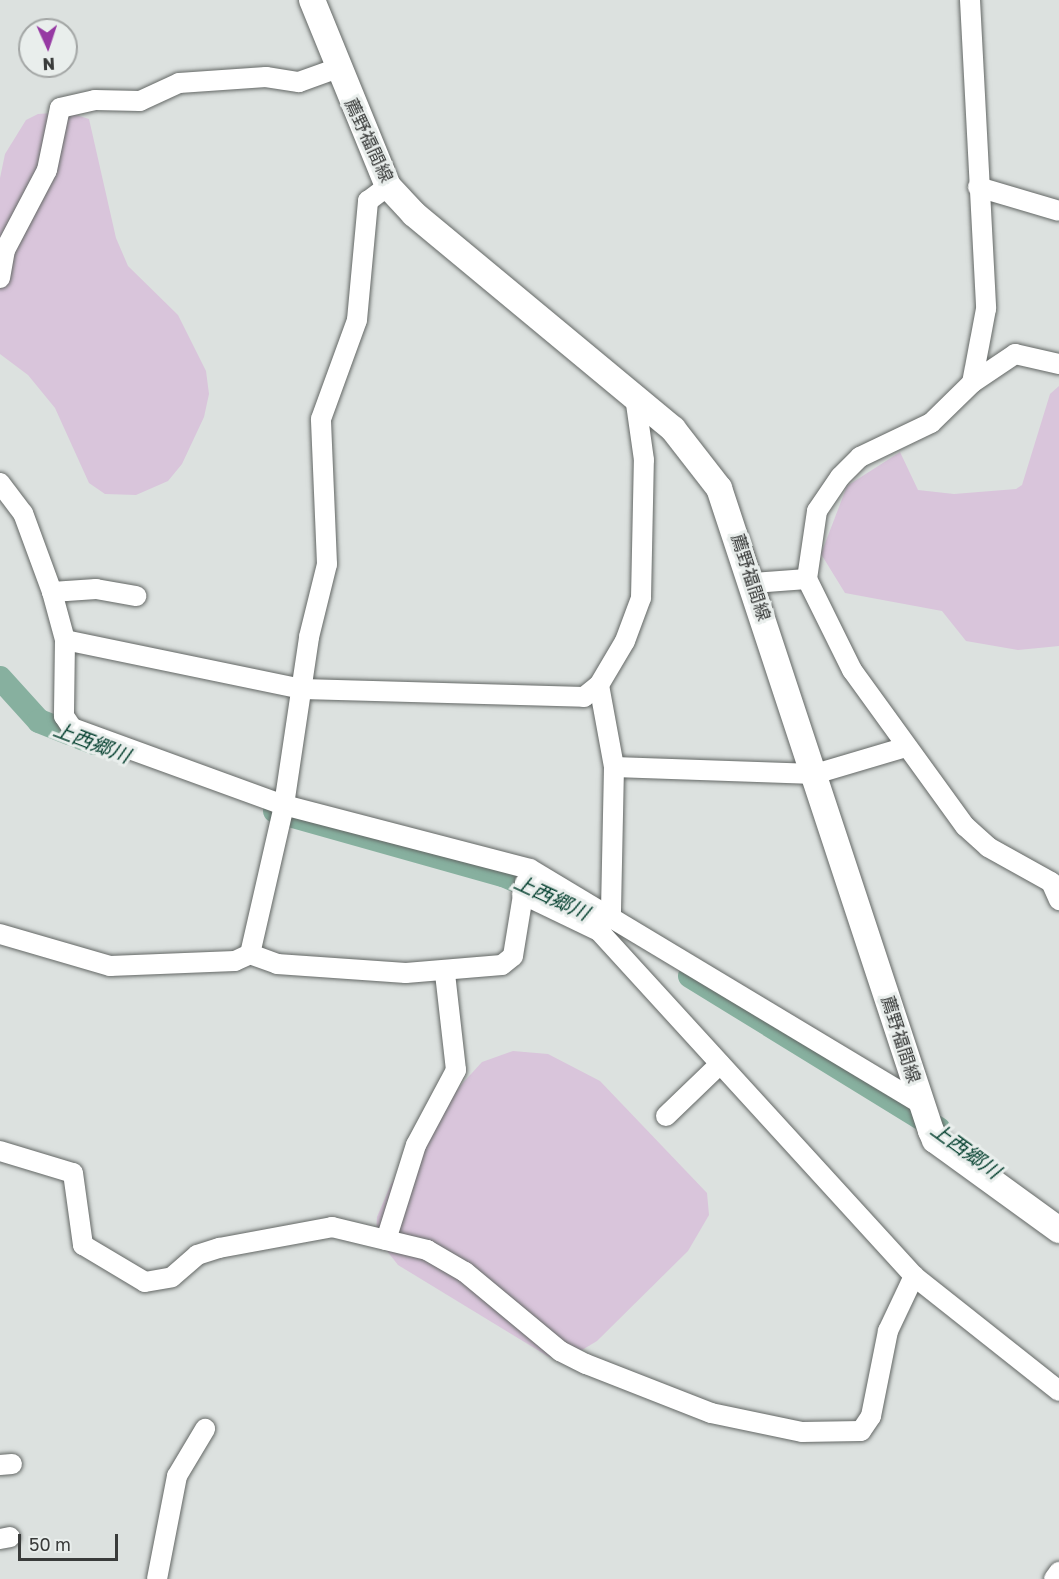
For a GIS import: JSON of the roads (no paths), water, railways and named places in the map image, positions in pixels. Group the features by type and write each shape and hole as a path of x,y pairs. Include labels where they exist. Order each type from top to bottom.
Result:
{"main road":[{"name":"薦野福間線","path":"312,0 388,186 414,214 635,397 701,459 719,488 753,583 935,1140 1059,1230"}],"street":[{"path":"970,0 986,309 972,383"},
{"path":"0,278 5,250 47,170 60,108 95,100 140,100 179,83 266,77 299,82 338,68"},
{"path":"250,954 282,814 329,535 321,419 357,320 368,201 388,186"},
{"path":"978,187 1059,211"},
{"path":"1059,363 1015,354 972,383 931,423 860,457 840,477 817,511 807,579 837,647 906,747 965,826 988,847 1051,882 1059,900"},
{"path":"65,640 302,689 576,699 599,685 637,617 641,598 644,460 635,397"},
{"path":"0,483 23,513 52,592 65,640 64,716 72,728 282,814 526,882 605,922 926,1116"},
{"path":"753,583 807,579"},
{"path":"52,592 96,589 136,596"},
{"path":"599,685 614,767 605,922 720,1064 914,1275 1059,1391"},
{"path":"614,767 815,774 906,747"},
{"path":"250,954 260,961 315,968 445,974 502,965 513,956 526,882"},
{"path":"0,934 110,966 235,961 250,954"},
{"path":"386,1240 416,1144 456,1070 445,974"},
{"path":"666,1116 720,1064"},
{"path":"0,1151 72,1173 83,1245 145,1282 172,1277 197,1255 312,1227 386,1240 427,1250 465,1272 560,1350 586,1364 711,1413 841,1435 861,1431 871,1416 888,1331 914,1275"},
{"path":"157,1579 177,1476 205,1430"},
{"path":"1054,1579 1059,1572"}],"waterway":[{"name":"上西郷川","path":"0,678 39,721 94,743"},
{"name":"上西郷川","path":"275,811 503,875 579,907"},
{"name":"上西郷川","path":"690,976 939,1129"}]}
